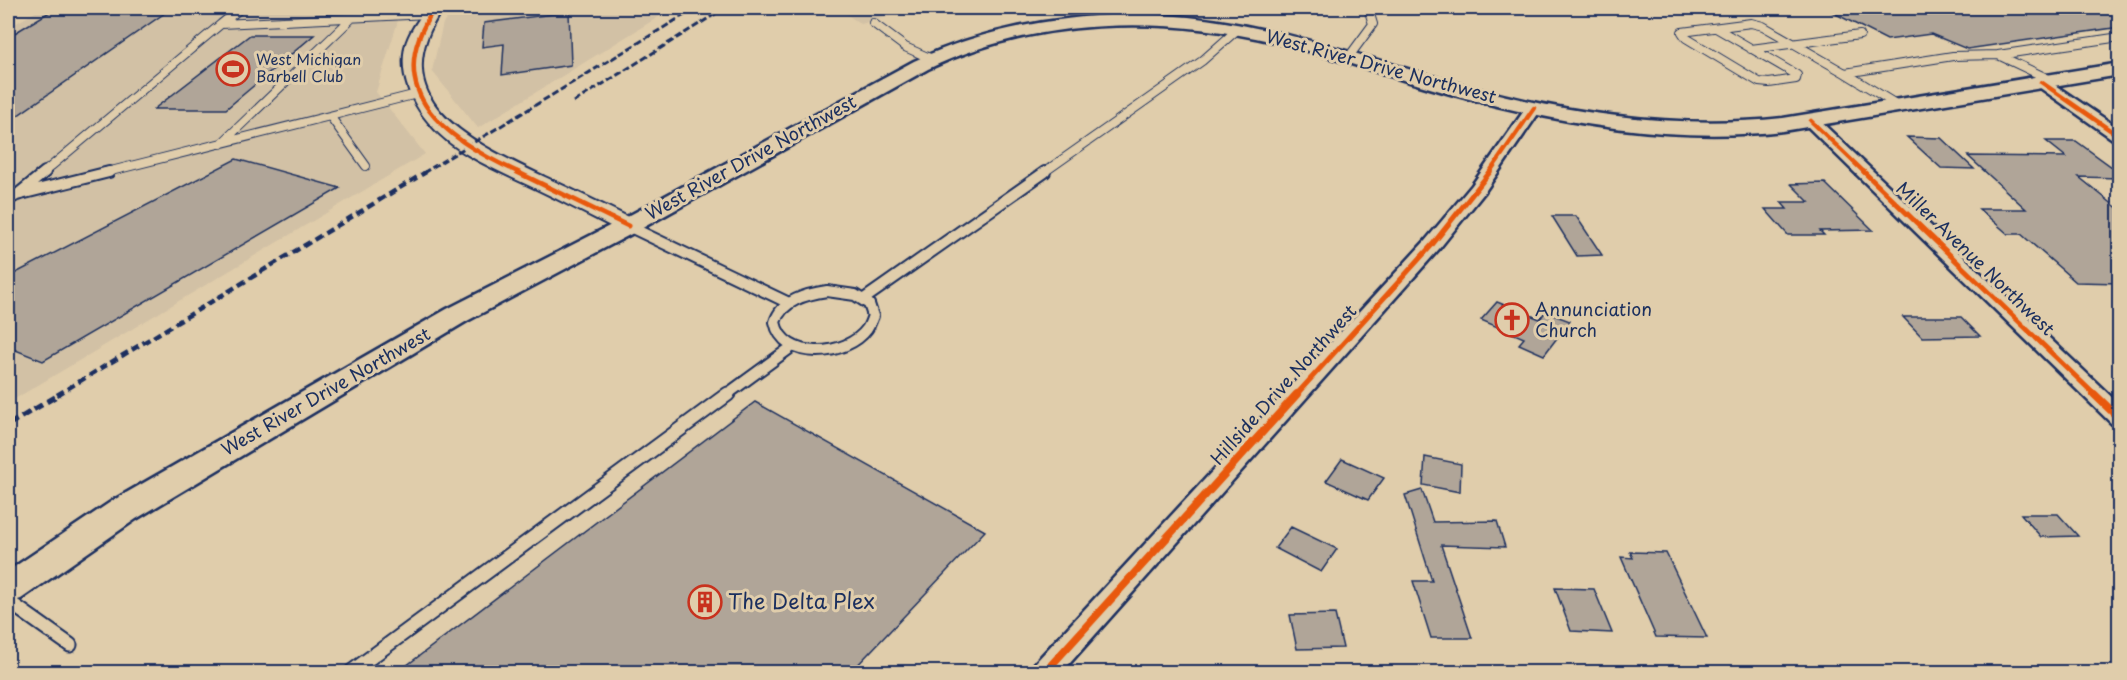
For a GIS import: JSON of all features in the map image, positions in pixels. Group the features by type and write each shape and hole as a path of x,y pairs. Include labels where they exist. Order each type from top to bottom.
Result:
{"main road":[{"name":"West River Drive Northwest","path":"8,589 124,510 416,339 932,59 984,39 1087,21 1117,19 1182,21 1238,29 1534,108"},
{"path":"1534,108 1622,123 1686,129 1765,128 2120,69"}],"street":[{"path":"432,11 411,49 411,69 417,94 430,112 467,146 628,226"},
{"path":"2046,81 2120,137"},
{"name":"Hillside Drive Northwest","path":"1054,671 1432,244 1478,189 1534,108"},
{"name":"Miller Avenue Northwest","path":"1810,120 2120,419"}],"lane":[{"path":"8,200 17,195 241,8"},
{"path":"1348,58 1373,24 1368,8"},
{"path":"221,24 352,18 432,11"},
{"path":"221,144 352,18"},
{"path":"873,23 905,47 932,59"},
{"path":"1716,28 1797,75 1796,79 1769,83 1759,82 1686,38 1682,32 1751,23 1762,26 1899,106"},
{"path":"864,299 1202,61 1238,29"},
{"path":"1752,49 1860,35"},
{"path":"1845,73 1953,56 1998,55 2120,37"},
{"path":"1998,55 2046,81"},
{"path":"17,195 417,94"},
{"path":"330,116 366,166"},
{"path":"628,226 789,303"},
{"path":"827,291 854,294 864,299 871,306 874,314 873,323 859,339 847,345 819,350 793,346 778,334 775,327 776,318 789,303 813,293 827,291"},
{"path":"351,672 793,346"},
{"path":"8,601 70,645"}],"shaded area":[{"path":"42,8 405,8 401,11 376,92 425,154 8,403 8,28"},
{"path":"457,8 673,8 478,128 432,71 443,23"},
{"path":"837,8 907,8 910,10 861,24"}],"building":[{"path":"56,8 172,8 8,122 8,37"},
{"path":"1824,8 2120,8 2120,27 1967,49 1931,34 1887,40"},
{"path":"569,12 571,65 502,75 504,44 482,47 484,23"},
{"path":"250,35 314,35 226,109 154,109"},
{"path":"1907,137 1941,138 1974,169 1941,168"},
{"path":"2046,141 2076,141 2120,173 2120,178 2079,177 2120,210 2120,283 2076,282 2021,234 2008,234 1979,209 2026,209 1968,156 2066,157"},
{"path":"236,159 340,188 43,361 8,347 8,277"},
{"path":"1825,183 1873,230 1820,231 1824,235 1788,235 1765,209 1787,209 1781,202 1809,202 1791,184"},
{"path":"1552,216 1576,216 1602,255 1577,256"},
{"path":"1497,302 1540,319 1545,312 1570,321 1544,355 1519,344 1524,338 1481,320"},
{"path":"1903,317 1961,317 1980,336 1922,337"},
{"name":"The Delta Plex","path":"755,402 985,531 851,672 398,672"},
{"path":"1425,457 1461,464 1460,492 1423,485"},
{"path":"1342,459 1384,478 1368,500 1326,481"},
{"path":"1422,490 1433,522 1497,521 1505,547 1441,545 1472,638 1431,638 1413,581 1432,581 1405,495"},
{"path":"2021,514 2058,514 2078,536 2041,537"},
{"path":"1291,527 1337,549 1321,572 1275,548"},
{"path":"1630,552 1666,553 1707,638 1656,637 1621,557 1633,558"},
{"path":"1555,588 1594,589 1612,633 1571,631"},
{"path":"1335,614 1343,648 1297,649 1290,615"}],"railway":[{"path":"423,173 696,8"},
{"path":"574,102 725,8"},
{"path":"57,395 426,172"},
{"path":"8,425 60,394"}],"cycle path":[{"path":"435,8 422,27 414,46 412,65 415,83 434,117 449,132 475,151 628,226"},
{"path":"2041,82 2120,137"},
{"path":"1045,672 1432,245 1478,189 1534,108"},
{"path":"1811,121 2120,419"}],"place":[{"name":"West Michigan Barbell Club","path":"233,69"},
{"name":"Annunciation Church","path":"1512,320"},
{"name":"The Delta Plex","path":"705,602"}]}
